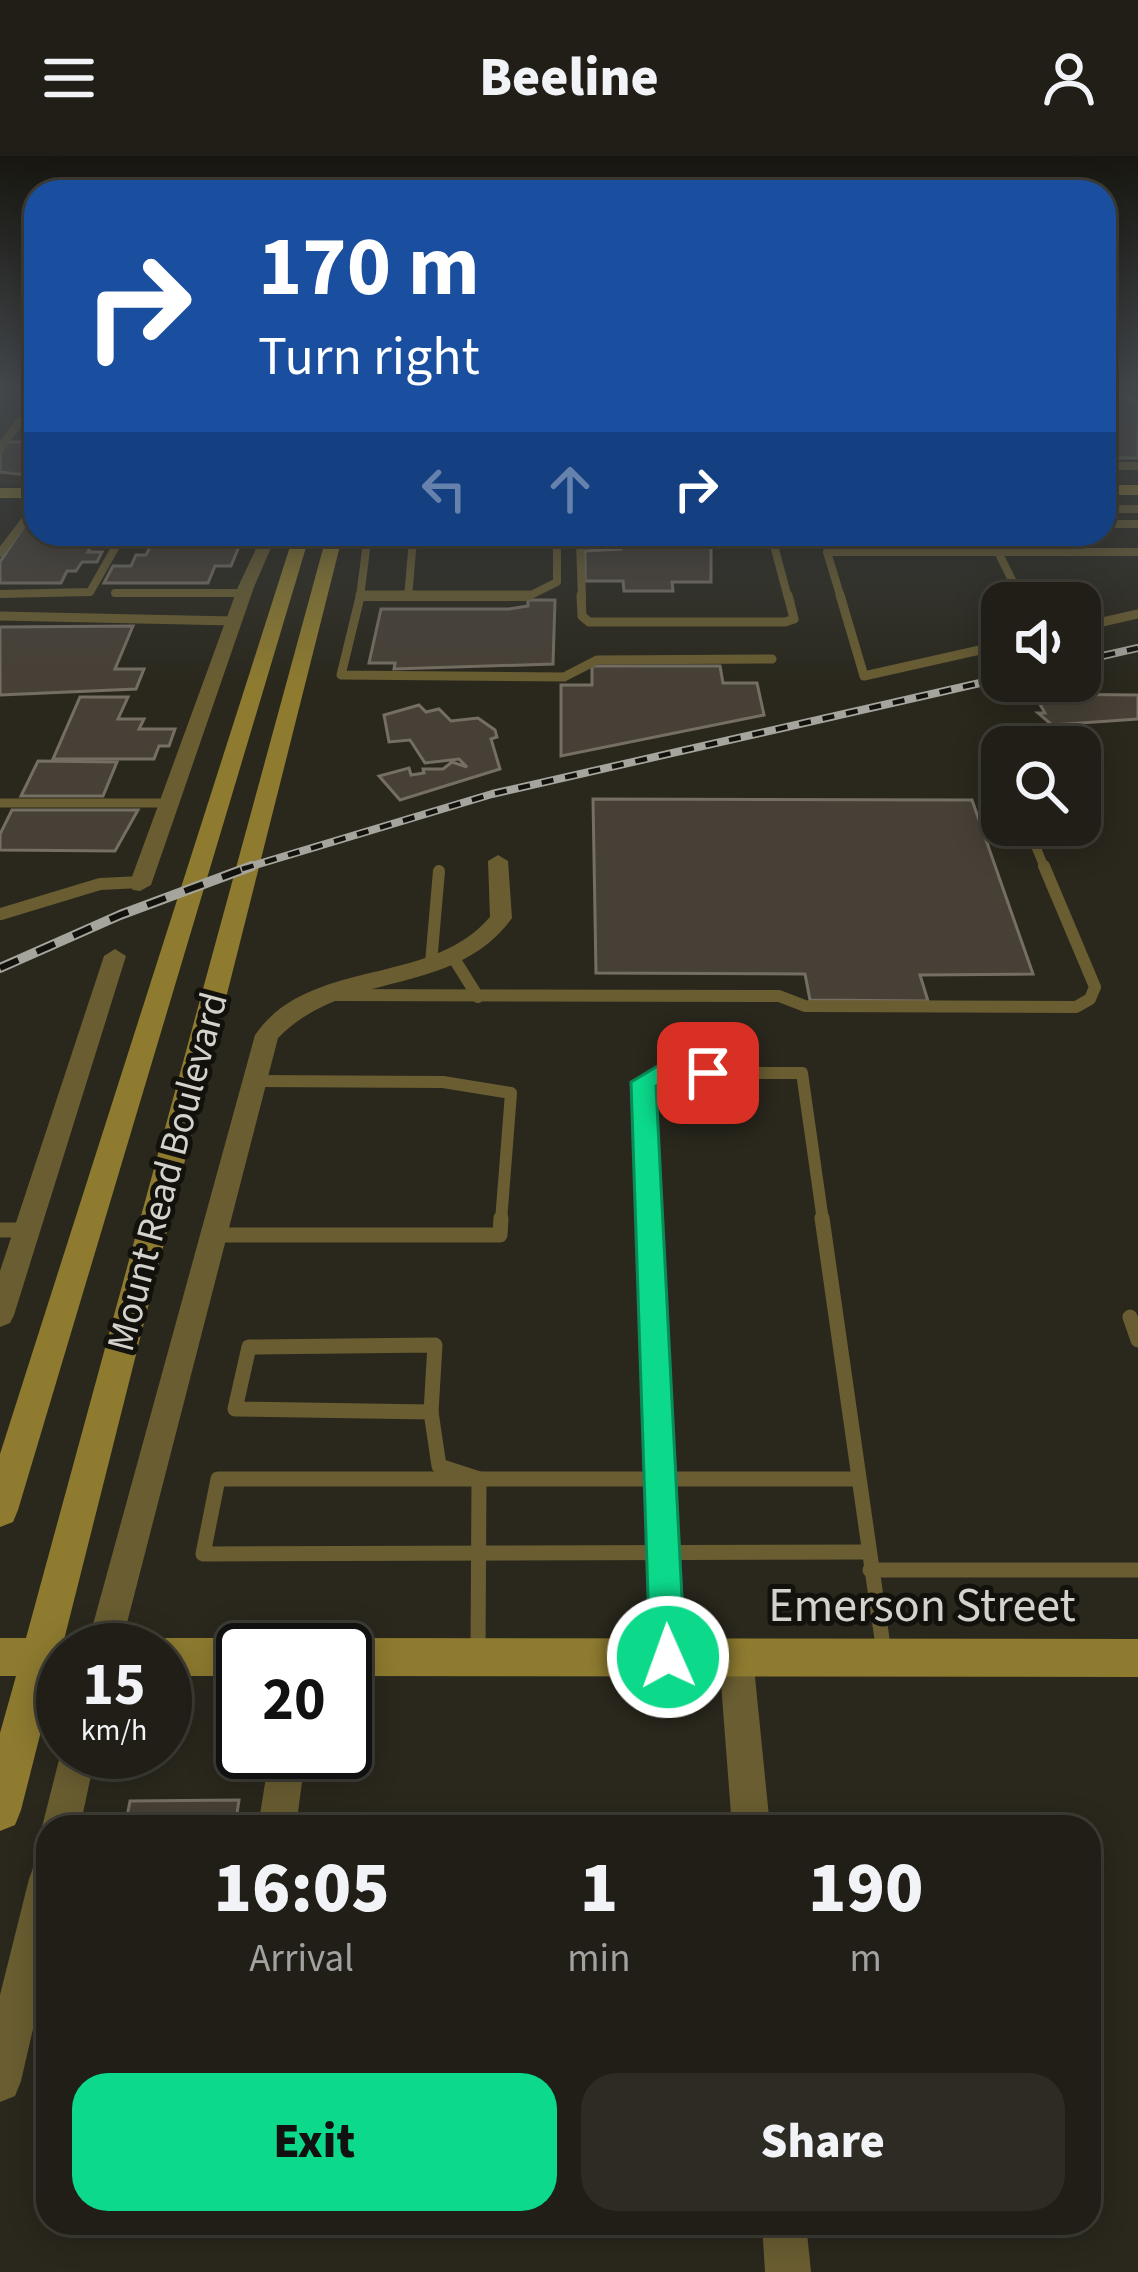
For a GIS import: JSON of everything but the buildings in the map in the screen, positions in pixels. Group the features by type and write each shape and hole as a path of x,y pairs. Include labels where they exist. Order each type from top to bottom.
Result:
{"main road":[{"name":"Mount Read Boulevard","path":"0,1510 298,546"},
{"name":"Mount Read Boulevard","path":"61,1623 332,546"},
{"path":"0,1657 36,1657"},
{"name":"Emerson Street","path":"372,1657 1138,1658"},
{"name":"Mount Read Boulevard","path":"0,1810 36,1704"}],"street":[{"path":"140,883 265,546"},
{"path":"269,546 291,567"},
{"path":"110,1623 267,1035 278,1018 326,994 477,946 501,918 498,861"},
{"path":"2,1303 14,1230 115,956"},
{"path":"736,1657 750,1815"},
{"path":"64,1815 72,1779"},
{"path":"280,1815 284,1779"},
{"path":"0,2080 36,1930"},
{"path":"785,2235 788,2272"}],"lane":[{"path":"0,553 24,522"},
{"path":"0,594 90,592 117,546"},
{"path":"367,546 340,675 564,677 597,660 772,659"},
{"path":"408,597 412,546"},
{"path":"360,596 526,597 557,582 557,546"},
{"path":"580,546 581,616 590,622 785,622 794,619 773,546"},
{"path":"862,546 863,552"},
{"path":"995,546 1013,582"},
{"path":"981,650 864,676 826,552 1138,552"},
{"path":"115,593 244,593"},
{"path":"1101,622 1138,614"},
{"path":"0,616 234,621"},
{"path":"0,802 170,802"},
{"path":"326,994 779,996 805,1006 1076,1007 1090,999 1095,987 1037,846"},
{"path":"440,871 442,960 478,997"},
{"path":"1,914 100,884 140,883"},
{"path":"668,1657 644,1082 661,1072 802,1073 885,1658"},
{"path":"212,1235 500,1235 511,1093 443,1082 254,1081"},
{"path":"1130,1317 1138,1340"},
{"path":"431,1412 235,1409 249,1347 435,1345 431,1412 439,1466 479,1479"},
{"path":"858,1479 218,1479 203,1554 664,1555 1138,1570"},
{"path":"478,1657 479,1479"}],"railway":[{"path":"1101,656 1138,648"},
{"path":"252,866 492,794 981,683"},
{"path":"0,968 120,915 252,866"},
{"path":"242,869 252,866"}],"route":[{"path":"668,1657 644,1082 661,1072 708,1073"}]}
